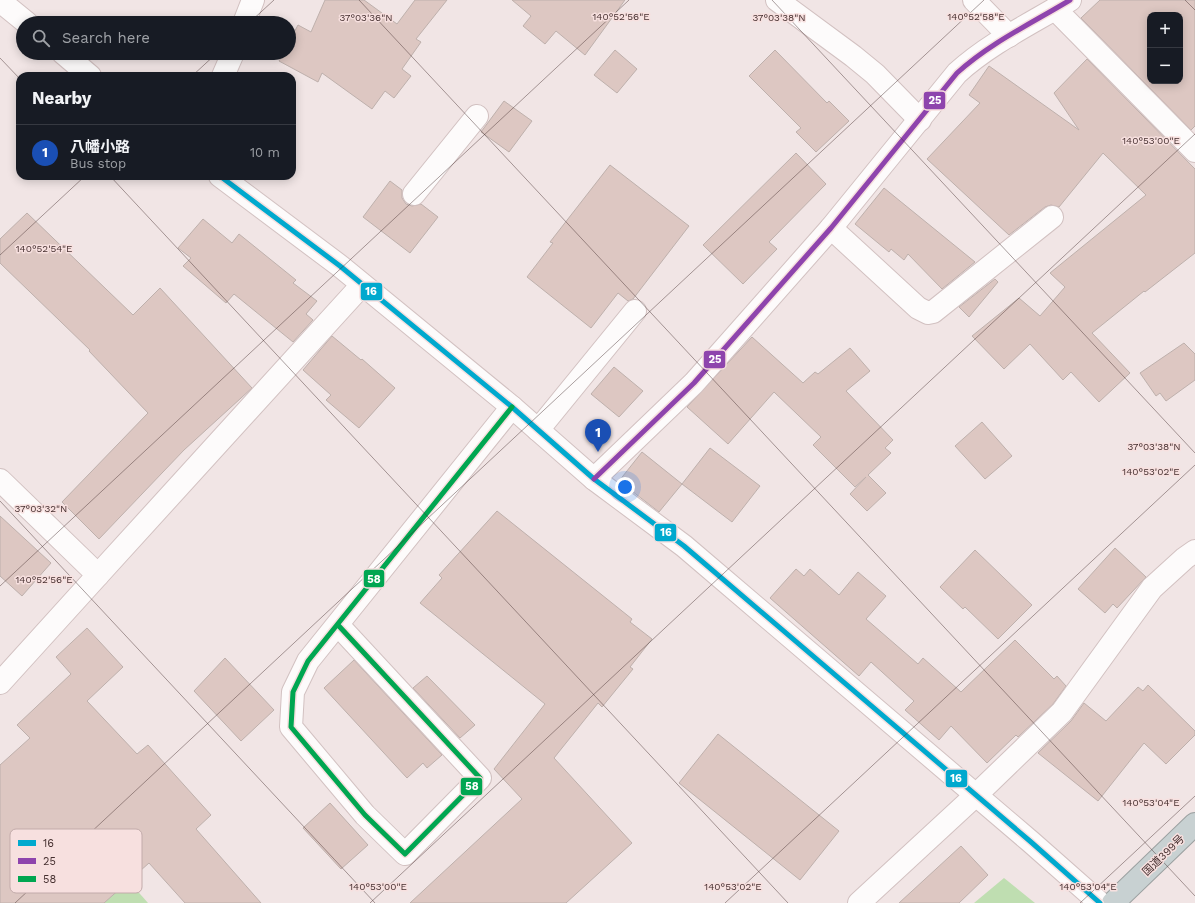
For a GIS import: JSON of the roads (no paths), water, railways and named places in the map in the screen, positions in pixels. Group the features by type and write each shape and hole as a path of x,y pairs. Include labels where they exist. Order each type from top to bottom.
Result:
{"highway":[{"name":"国道399号","path":"1113,903 1195,824"}],"street":[{"path":"247,16 253,0"},
{"path":"777,0 875,74 920,120"},
{"path":"974,0 1009,36"},
{"path":"0,1 18,16"},
{"path":"594,479 694,383 831,228 957,73 968,62 1063,4 1195,151"},
{"path":"71,60 85,72"},
{"path":"225,72 230,60"},
{"path":"414,194 477,116"},
{"path":"225,180 340,266 512,407 594,479 684,546 1031,842 1100,903"},
{"path":"831,228 918,308 928,313 933,312 1052,217"},
{"path":"0,683 362,285"},
{"path":"538,430 635,311"},
{"path":"338,626 480,778 405,854 365,815 291,727 293,692 308,662 512,407"},
{"path":"0,480 98,575"},
{"path":"859,903 976,796 1062,712 1152,588 1185,558 1195,551"}],"place":[{"name":"八幡小路","path":"598,452"}]}
